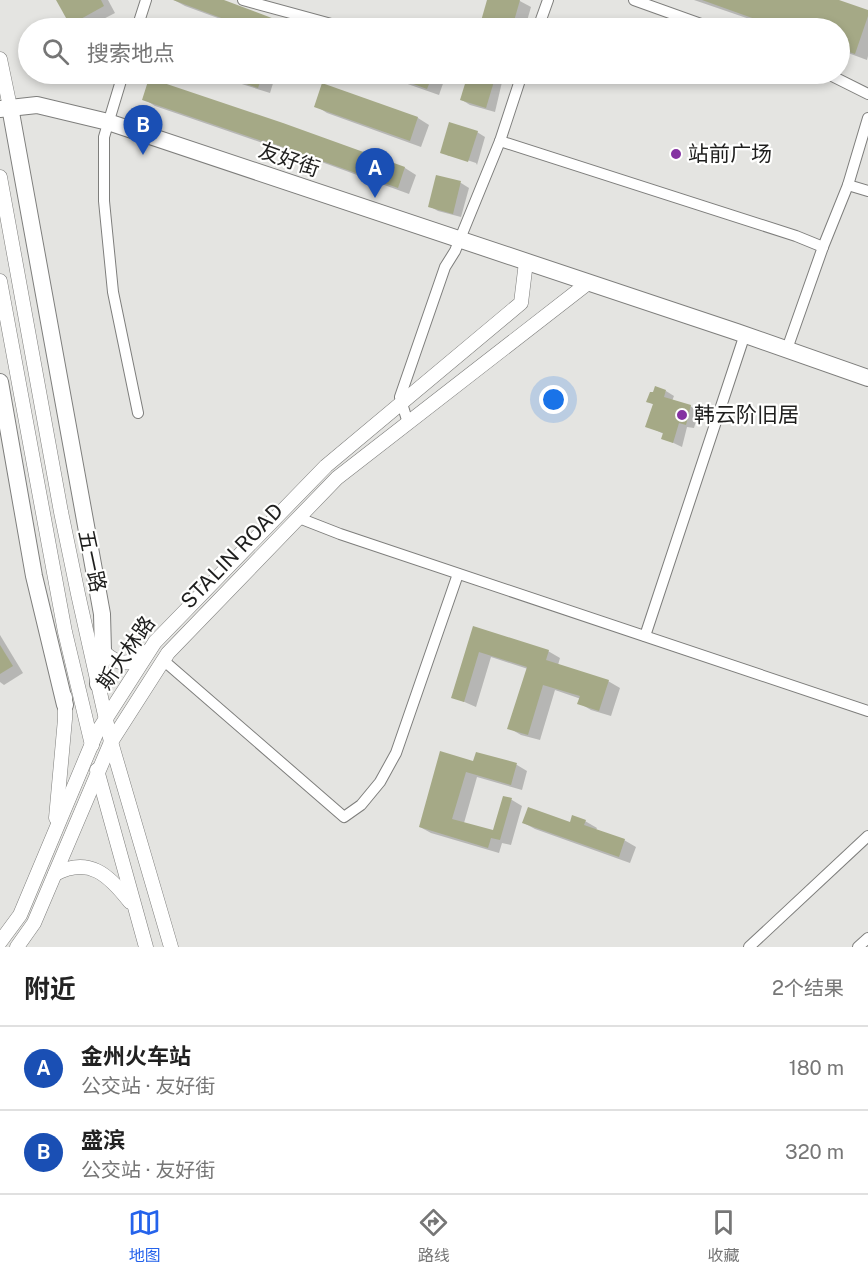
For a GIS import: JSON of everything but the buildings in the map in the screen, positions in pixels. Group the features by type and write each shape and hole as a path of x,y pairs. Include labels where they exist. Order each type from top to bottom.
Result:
{"highway":[{"name":"友好街","path":"5,108 37,105 108,123 745,334 868,378"},
{"path":"5,108 95,569 102,614 103,651 98,684"},
{"path":"0,382 34,576 65,705"}],"main road":[{"path":"0,59 5,108"},
{"name":"五一路","path":"0,177 61,512 87,637 111,742 171,947"},
{"name":"斯大林路","path":"0,942 20,915 91,745 154,642 326,465 521,303 526,262"},
{"path":"0,281 65,632 91,745 146,947"},
{"name":"STALIN ROAD","path":"17,947 34,923 111,742 168,652 337,478 588,283"},
{"path":"54,831 65,705 65,632"},
{"path":"87,637 111,659 126,663 135,661 154,642"},
{"path":"55,874 77,866 89,867 100,872 121,890 135,908"}],"street":[{"path":"140,18 146,0"},
{"path":"243,0 309,18"},
{"path":"542,18 548,0"},
{"path":"634,0 684,18"},
{"path":"120,84 105,137 104,201 112,280 138,413"},
{"path":"408,423 400,397 445,267 455,251 500,141 518,84"},
{"path":"848,84 868,94"},
{"path":"787,349 823,247 848,185 868,118"},
{"path":"500,141 796,236 823,247"},
{"path":"848,185 868,191"},
{"path":"645,636 745,334"},
{"path":"299,518 340,534 868,711"},
{"path":"163,660 344,817 361,805 380,782 396,753 458,574"},
{"path":"749,947 868,836"},
{"path":"858,947 868,938"}],"place":[{"name":"站前广场","path":"676,154"},
{"name":"盛滨","path":"143,155"},
{"name":"金州火车站","path":"375,198"},
{"name":"韩云阶旧居","path":"682,415"}]}
